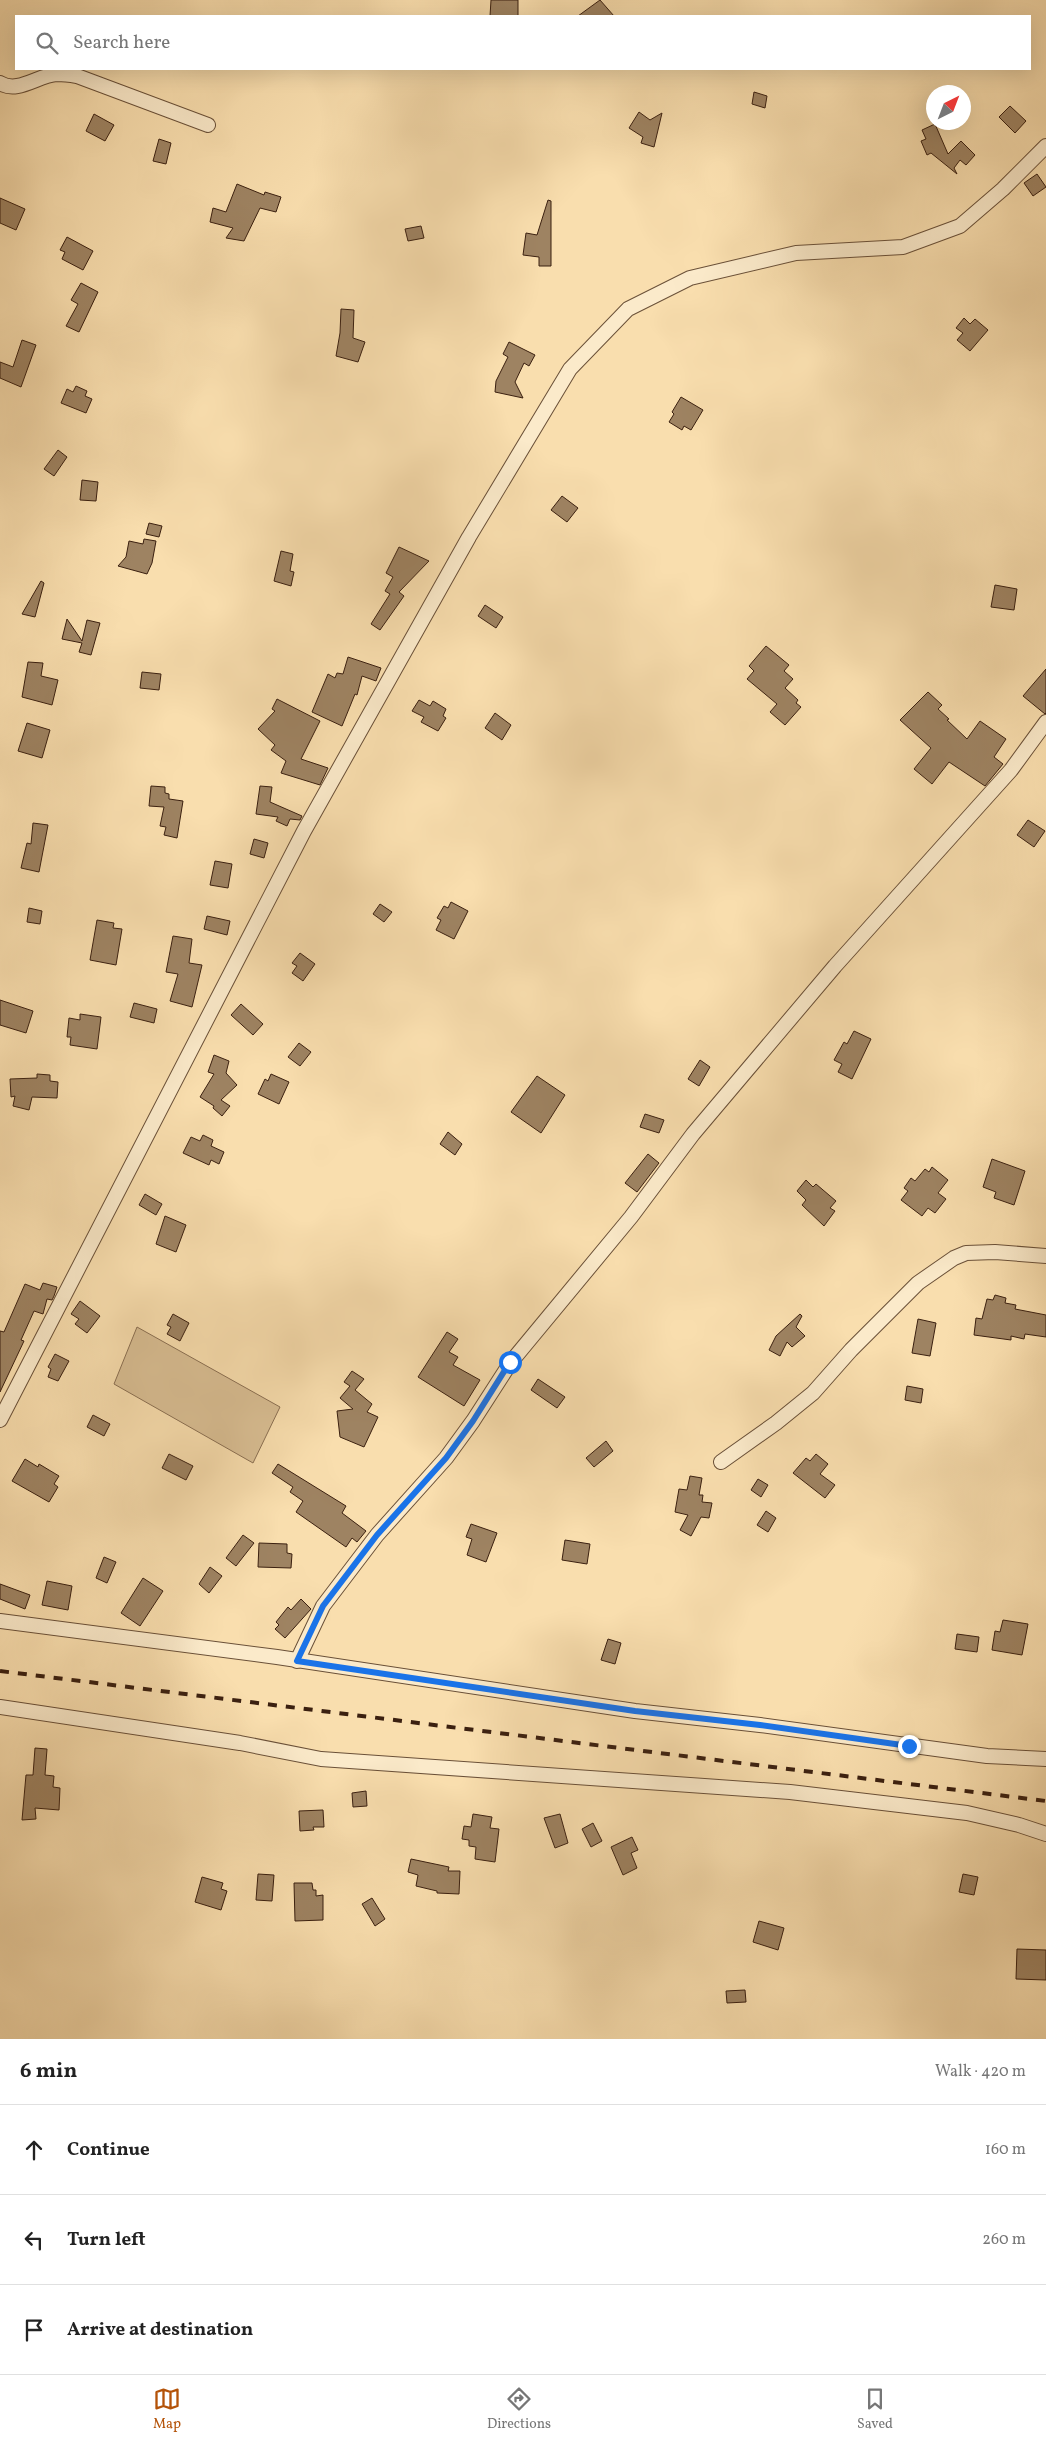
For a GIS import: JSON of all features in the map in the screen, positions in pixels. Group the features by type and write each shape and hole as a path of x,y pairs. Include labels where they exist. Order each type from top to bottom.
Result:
{"street":[{"path":"0,83 9,87 19,86 58,74 78,76 208,125"},
{"path":"0,1420 304,831 469,537 570,369 628,309 690,278 796,253 903,247 960,226 1003,189 1046,146"},
{"path":"297,1661 323,1606 377,1535 446,1458 473,1421 510,1362 631,1217 693,1134 835,966 1011,770 1046,722"},
{"path":"721,1462 776,1423 813,1393 851,1350 918,1283 954,1258 966,1253 995,1252 1046,1256"},
{"path":"0,1622 297,1661 635,1711 760,1725 987,1756 1046,1759"},
{"path":"0,1707 240,1743 321,1759 728,1786 798,1793 967,1813 1019,1824 1046,1834"}],"shaded area":[{"path":"137,1327 280,1407 253,1463 114,1384"}],"building":[{"path":"491,0 518,0 518,15 490,15"},
{"path":"600,0 613,15 579,15"},
{"path":"754,92 767,96 765,108 752,104"},
{"path":"1010,106 1026,121 1015,133 999,117"},
{"path":"639,112 650,120 662,113 654,147 641,143 643,137 629,128"},
{"path":"94,114 114,125 105,141 86,131"},
{"path":"926,128 926,130 938,130 948,154 961,141 975,155 966,165 960,160 954,168 957,174 931,153 927,155 921,141 926,139 922,130"},
{"path":"159,139 171,143 166,164 153,161"},
{"path":"1037,174 1046,187 1033,196 1024,183"},
{"path":"237,184 264,195 265,192 281,197 276,212 260,208 244,241 226,238 233,228 210,222 213,208 226,212"},
{"path":"0,198 25,209 16,230 0,223"},
{"path":"548,200 551,201 551,266 539,266 539,257 523,255 526,233 537,235"},
{"path":"421,226 424,238 408,241 405,229"},
{"path":"67,237 93,251 83,270 62,259 65,252 60,250"},
{"path":"81,283 98,292 79,332 66,326 78,304 71,300"},
{"path":"341,309 354,310 353,338 365,342 358,362 336,356 340,333"},
{"path":"964,318 970,324 975,319 988,330 970,351 957,340 963,333 956,328"},
{"path":"22,340 36,345 21,387 0,378 0,362 13,367"},
{"path":"509,342 535,355 529,366 524,363 515,382 523,398 495,392 496,381 508,357 503,354"},
{"path":"76,386 87,391 85,396 92,399 86,413 61,403 67,389 73,392"},
{"path":"681,397 703,410 691,430 684,426 682,430 669,422 674,414 672,412"},
{"path":"58,450 67,457 54,476 44,469"},
{"path":"82,480 98,482 96,501 80,500"},
{"path":"562,496 578,508 567,522 551,510"},
{"path":"149,523 162,526 159,537 146,534"},
{"path":"144,539 156,541 152,563 147,574 118,566 126,557 129,541 143,544"},
{"path":"399,547 429,561 399,592 404,596 380,630 371,624 390,594 385,591 393,577 386,573"},
{"path":"281,551 293,554 290,571 294,572 291,586 274,581"},
{"path":"41,581 44,583 35,617 22,614"},
{"path":"995,585 1017,589 1014,610 991,607"},
{"path":"485,605 503,617 496,628 478,616"},
{"path":"67,619 82,641 87,620 100,623 91,655 79,652 82,643 62,639"},
{"path":"766,646 789,665 784,671 793,679 785,688 798,700 796,703 801,707 785,725 770,712 777,704 747,679 754,671 749,666"},
{"path":"348,657 381,668 376,681 362,676 357,695 355,694 342,726 312,712 328,674 335,678 337,673 343,674"},
{"path":"28,662 43,663 41,676 58,680 52,705 22,697"},
{"path":"1046,669 1046,713 1045,714 1023,696"},
{"path":"142,672 161,674 159,690 140,688"},
{"path":"928,692 942,705 938,709 949,719 947,720 967,739 980,721 1006,739 994,757 1003,764 985,786 949,762 932,784 914,769 931,748 900,720"},
{"path":"277,699 320,721 301,759 328,768 320,785 281,773 286,761 271,750 275,745 258,729 275,711 272,709"},
{"path":"419,700 430,706 433,701 446,709 443,716 446,718 438,731 421,722 424,717 412,711"},
{"path":"495,713 511,725 502,740 485,728"},
{"path":"27,723 50,730 42,758 18,751"},
{"path":"151,786 165,787 165,793 169,794 169,799 183,801 177,838 164,835 166,827 160,826 164,807 149,806"},
{"path":"260,786 272,787 270,802 302,816 300,820 290,819 287,826 276,821 278,817 256,814"},
{"path":"1028,820 1045,831 1034,847 1017,835"},
{"path":"33,823 48,825 39,872 21,868 27,843 31,844"},
{"path":"254,839 268,843 264,858 250,854"},
{"path":"215,861 232,864 228,888 210,885"},
{"path":"451,902 468,911 454,939 436,930 441,920 437,918 444,906 448,908"},
{"path":"380,904 392,912 384,922 373,914"},
{"path":"29,908 42,911 40,924 27,922"},
{"path":"207,916 230,921 227,935 204,929"},
{"path":"97,920 114,923 113,928 122,929 116,965 90,960"},
{"path":"173,936 192,939 189,963 202,965 192,1007 170,1001 178,974 166,972"},
{"path":"300,953 315,964 303,981 292,973 297,966 292,963"},
{"path":"0,1000 33,1011 26,1033 0,1025"},
{"path":"134,1003 157,1009 154,1023 130,1017"},
{"path":"241,1004 263,1024 253,1035 231,1015"},
{"path":"80,1014 101,1017 97,1049 70,1045 71,1037 67,1037 69,1018 80,1020"},
{"path":"854,1031 871,1039 852,1079 838,1072 842,1064 834,1060 844,1042 847,1044"},
{"path":"299,1043 311,1052 300,1066 288,1057"},
{"path":"214,1055 229,1061 226,1073 237,1085 221,1100 230,1106 222,1116 213,1108 214,1106 200,1097 214,1074 208,1072"},
{"path":"700,1060 710,1067 699,1086 688,1079"},
{"path":"37,1074 50,1075 50,1081 58,1082 57,1098 32,1097 29,1110 13,1106 15,1096 11,1097 10,1079 37,1078"},
{"path":"271,1074 289,1082 279,1104 258,1094 265,1079 268,1081"},
{"path":"537,1076 565,1095 541,1133 511,1112"},
{"path":"645,1114 664,1120 659,1133 640,1127"},
{"path":"448,1132 462,1144 455,1155 440,1144"},
{"path":"203,1135 213,1140 211,1146 224,1152 219,1164 211,1160 209,1165 183,1153 191,1137 200,1141"},
{"path":"648,1154 659,1163 637,1192 625,1183"},
{"path":"992,1159 1025,1171 1014,1205 994,1198 996,1192 983,1187"},
{"path":"932,1167 948,1180 938,1193 946,1199 935,1213 928,1208 922,1216 901,1200 908,1191 904,1188 911,1178 915,1181 925,1169 929,1172"},
{"path":"806,1180 813,1187 816,1184 836,1201 830,1208 835,1211 824,1226 802,1205 806,1200 797,1191"},
{"path":"145,1194 162,1204 156,1215 139,1205"},
{"path":"165,1216 186,1225 176,1252 156,1244"},
{"path":"43,1283 57,1287 54,1296 52,1300 47,1299 43,1314 34,1311 21,1340 24,1341 0,1392 0,1331 4,1332 25,1284 40,1290"},
{"path":"995,1295 1006,1298 1005,1303 1016,1305 1015,1309 1046,1315 1046,1337 1025,1334 1024,1339 1011,1336 1011,1340 974,1335 976,1318 982,1319 987,1299 993,1300"},
{"path":"80,1301 100,1316 87,1333 75,1324 79,1319 71,1314"},
{"path":"173,1314 189,1323 180,1341 167,1334 171,1327 167,1325"},
{"path":"800,1314 802,1316 796,1327 805,1336 792,1347 787,1342 780,1356 769,1350 776,1336"},
{"path":"918,1319 936,1323 930,1356 912,1353"},
{"path":"447,1332 458,1339 449,1352 458,1357 453,1365 480,1380 464,1406 418,1377"},
{"path":"55,1354 69,1361 58,1381 48,1377 51,1369 48,1367"},
{"path":"352,1371 364,1379 355,1390 372,1404 367,1412 378,1417 364,1447 340,1437 337,1411 353,1409 340,1398 350,1386 344,1382"},
{"path":"538,1379 565,1397 557,1408 531,1390"},
{"path":"907,1386 923,1389 921,1403 905,1400"},
{"path":"93,1415 110,1424 104,1436 87,1427"},
{"path":"606,1441 613,1451 594,1467 586,1458"},
{"path":"169,1454 193,1466 186,1480 162,1468"},
{"path":"816,1454 828,1464 820,1474 835,1485 825,1498 793,1473 806,1458 810,1461"},
{"path":"25,1459 38,1467 39,1464 59,1476 54,1484 58,1487 49,1502 12,1481"},
{"path":"278,1464 346,1506 342,1513 366,1531 357,1542 352,1538 346,1547 296,1512 303,1501 290,1492 293,1487 272,1473"},
{"path":"690,1476 702,1478 699,1495 703,1495 702,1502 712,1503 709,1518 701,1517 691,1536 680,1530 688,1515 675,1512 679,1489 687,1490"},
{"path":"758,1479 768,1485 761,1497 751,1490"},
{"path":"766,1511 776,1518 768,1532 757,1525"},
{"path":"471,1524 497,1533 486,1562 467,1555 472,1539 466,1537"},
{"path":"243,1535 254,1543 236,1566 226,1558"},
{"path":"565,1540 590,1544 587,1564 562,1560"},
{"path":"259,1543 287,1544 287,1553 292,1554 291,1568 258,1567"},
{"path":"104,1557 116,1562 107,1583 96,1578"},
{"path":"210,1567 222,1576 209,1593 199,1584"},
{"path":"143,1578 163,1591 140,1626 121,1613"},
{"path":"47,1581 72,1586 68,1610 42,1605"},
{"path":"0,1584 30,1595 25,1609 0,1599"},
{"path":"301,1599 311,1609 285,1638 275,1629 279,1625 276,1622 288,1607 291,1610"},
{"path":"1003,1620 1028,1624 1022,1655 992,1650 995,1631 1000,1632"},
{"path":"957,1634 979,1637 977,1652 955,1649"},
{"path":"608,1639 621,1643 615,1664 601,1660"},
{"path":"35,1748 47,1749 45,1775 54,1776 53,1787 60,1788 59,1810 35,1808 36,1819 22,1820 26,1775 33,1775"},
{"path":"366,1791 367,1806 353,1807 352,1793"},
{"path":"323,1810 324,1827 313,1827 314,1830 300,1831 299,1811"},
{"path":"473,1814 492,1817 490,1828 499,1829 495,1862 475,1859 476,1847 469,1846 469,1840 462,1839 464,1826 471,1827"},
{"path":"560,1814 568,1843 555,1848 544,1818"},
{"path":"593,1823 602,1841 591,1847 582,1829"},
{"path":"632,1837 638,1850 631,1853 637,1868 623,1875 611,1847"},
{"path":"411,1859 449,1867 448,1871 460,1871 459,1894 437,1893 437,1891 416,1886 418,1875 408,1872"},
{"path":"258,1874 274,1875 272,1901 256,1900"},
{"path":"963,1874 978,1877 974,1895 959,1892"},
{"path":"202,1877 223,1883 221,1889 227,1891 221,1910 195,1902"},
{"path":"294,1883 312,1883 313,1890 316,1890 316,1896 323,1895 323,1920 295,1921"},
{"path":"372,1898 385,1919 375,1926 362,1904"},
{"path":"759,1921 784,1928 778,1950 753,1942"},
{"path":"1017,1949 1046,1950 1046,1980 1016,1979"},
{"path":"745,1990 746,2002 727,2003 726,1991"}],"railway":[{"path":"0,1671 1046,1801"}],"route":[{"path":"510,1362 473,1421 446,1458 377,1535 323,1606 297,1661 635,1711 760,1725 909,1746"}]}
